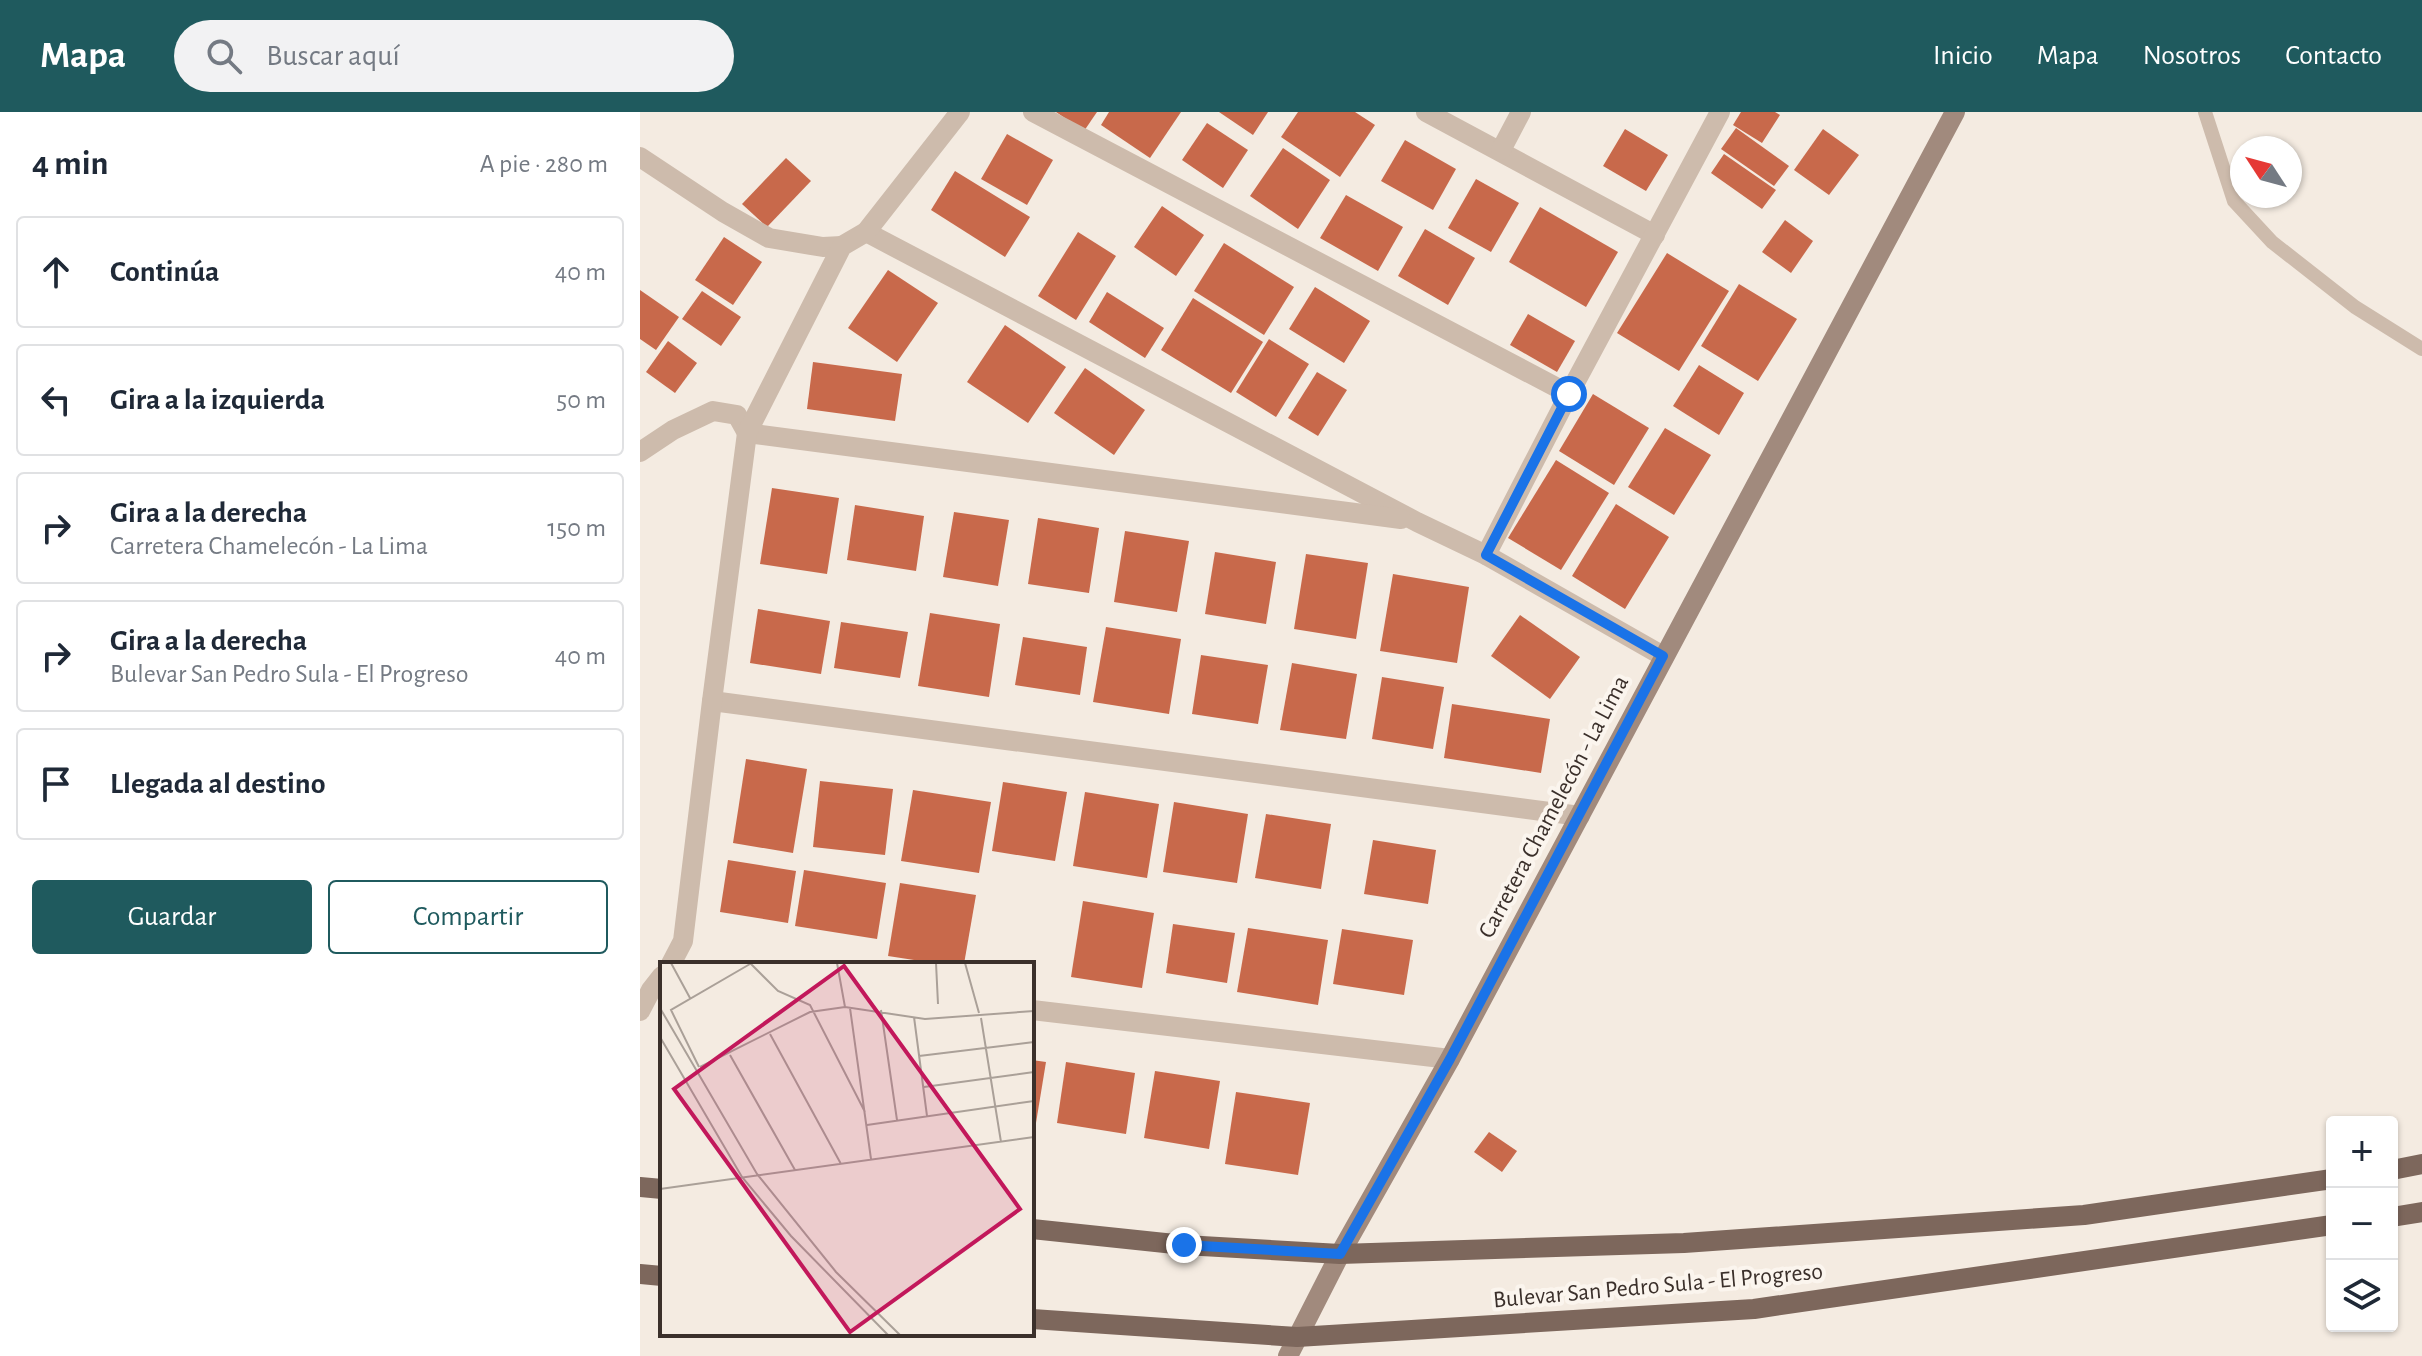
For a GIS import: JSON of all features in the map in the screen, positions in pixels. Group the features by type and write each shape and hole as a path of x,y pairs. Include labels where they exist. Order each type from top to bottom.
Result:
{"main road":[{"path":"2398,1169 2422,1164"},
{"name":"Bulevar San Pedro Sula - El Progreso","path":"1034,1229 1184,1245 1340,1254 1684,1243 2069,1216 2326,1180"},
{"path":"2398,1216 2422,1212"},
{"name":"Bulevar San Pedro Sula - El Progreso","path":"1034,1319 1297,1337 1754,1309 2326,1226"},
{"path":"640,1274 660,1276"}],"street":[{"path":"640,157 723,212 769,238 823,247 842,246 866,232 960,112"},
{"path":"1033,112 1569,394"},
{"path":"1426,112 1655,235"},
{"path":"1501,150 1521,112"},
{"path":"1486,555 1720,112"},
{"name":"Carretera Chamelecón - La Lima","path":"1288,1356 1340,1254 1450,1059 1955,112"},
{"path":"866,232 1417,522 1486,555 1663,656"},
{"path":"672,962 683,941 747,433 842,246"},
{"path":"640,452 673,430 713,411 737,415 747,433"},
{"path":"747,433 1417,522"},
{"path":"712,701 1580,816"},
{"path":"640,1011 660,979"},
{"path":"1034,1010 1450,1059"},
{"path":"640,1172 653,1188"}],"lane":[{"path":"2205,112 2234,201 2272,242 2355,307 2422,349"}],"building":[{"path":"1056,112 1097,112 1084,131"},
{"path":"1109,112 1181,112 1150,158 1101,125"},
{"path":"1219,112 1268,112 1253,135"},
{"path":"1298,112 1355,112 1375,125 1340,177 1281,137"},
{"path":"1741,112 1775,112 1780,115 1762,143 1733,125"},
{"path":"1207,123 1248,150 1223,188 1182,160"},
{"path":"1736,128 1789,166 1774,186 1721,149"},
{"path":"1625,129 1668,155 1646,191 1603,166"},
{"path":"1823,129 1859,155 1829,195 1794,170"},
{"path":"1007,134 1053,160 1027,205 981,179"},
{"path":"1405,140 1456,169 1433,210 1381,181"},
{"path":"1283,148 1330,180 1298,229 1250,196"},
{"path":"1724,154 1776,190 1762,209 1711,173"},
{"path":"786,158 811,181 767,227 742,204"},
{"path":"955,171 1030,217 1005,257 931,210"},
{"path":"1476,179 1519,203 1491,252 1448,228"},
{"path":"1346,195 1403,227 1378,271 1320,238"},
{"path":"1162,206 1204,235 1176,276 1134,247"},
{"path":"1540,207 1618,252 1586,307 1509,262"},
{"path":"1785,220 1813,241 1791,273 1762,252"},
{"path":"1425,229 1475,258 1448,305 1398,276"},
{"path":"1078,232 1116,256 1076,320 1038,296"},
{"path":"724,237 762,262 733,305 695,280"},
{"path":"1224,243 1294,287 1264,335 1194,291"},
{"path":"1667,253 1729,291 1679,371 1617,333"},
{"path":"888,270 938,303 897,362 848,328"},
{"path":"1739,284 1797,319 1758,381 1701,346"},
{"path":"1315,287 1370,321 1344,363 1289,329"},
{"path":"640,290 679,317 656,350 640,339"},
{"path":"702,291 741,317 721,346 682,319"},
{"path":"1107,292 1164,328 1145,358 1089,322"},
{"path":"1193,298 1263,342 1231,393 1161,350"},
{"path":"1528,314 1575,341 1557,372 1510,345"},
{"path":"1005,325 1066,367 1028,423 967,382"},
{"path":"1269,339 1309,364 1276,417 1236,392"},
{"path":"668,341 697,363 675,393 646,372"},
{"path":"813,362 902,374 895,421 807,409"},
{"path":"1699,365 1744,393 1719,435 1673,406"},
{"path":"1085,368 1145,410 1114,455 1054,413"},
{"path":"1317,372 1347,390 1318,436 1288,418"},
{"path":"1593,394 1649,428 1614,485 1559,451"},
{"path":"1665,428 1711,455 1674,515 1628,487"},
{"path":"1556,460 1609,493 1561,570 1508,538"},
{"path":"772,488 839,498 827,574 760,564"},
{"path":"1616,504 1669,537 1625,609 1572,576"},
{"path":"855,505 924,516 916,571 847,560"},
{"path":"954,512 1009,520 998,586 943,577"},
{"path":"1038,518 1099,528 1089,593 1028,584"},
{"path":"1125,531 1189,541 1177,612 1114,602"},
{"path":"1215,552 1276,562 1266,624 1205,614"},
{"path":"1306,554 1368,563 1356,639 1294,629"},
{"path":"1393,574 1469,587 1457,663 1380,651"},
{"path":"758,609 830,621 821,674 750,663"},
{"path":"930,613 1000,624 989,697 918,686"},
{"path":"1520,615 1580,657 1550,699 1491,656"},
{"path":"841,622 908,632 900,678 834,668"},
{"path":"1106,627 1181,639 1169,714 1093,702"},
{"path":"1023,637 1087,647 1080,695 1015,685"},
{"path":"1201,655 1268,665 1258,724 1192,714"},
{"path":"1292,663 1357,674 1346,739 1280,730"},
{"path":"1382,677 1444,687 1433,749 1372,739"},
{"path":"1452,704 1550,719 1541,773 1444,758"},
{"path":"746,759 807,769 793,853 733,843"},
{"path":"820,781 893,789 885,855 813,847"},
{"path":"1003,782 1067,792 1055,861 992,851"},
{"path":"913,790 991,802 979,873 901,861"},
{"path":"1085,792 1159,804 1147,878 1073,866"},
{"path":"1174,802 1248,814 1237,883 1163,872"},
{"path":"1266,814 1331,824 1321,889 1255,878"},
{"path":"1373,840 1436,850 1428,904 1364,894"},
{"path":"728,860 796,871 788,923 720,912"},
{"path":"804,870 886,883 877,939 795,926"},
{"path":"900,883 976,895 964,962 927,962 888,956"},
{"path":"1083,901 1154,913 1142,988 1071,977"},
{"path":"1173,924 1235,933 1227,983 1166,973"},
{"path":"1248,928 1328,940 1318,1005 1237,992"},
{"path":"1342,929 1413,940 1404,995 1333,984"},
{"path":"1034,1060 1046,1062 1034,1129"},
{"path":"1066,1062 1135,1073 1126,1134 1057,1123"},
{"path":"1155,1071 1220,1081 1209,1149 1144,1138"},
{"path":"1236,1092 1310,1103 1298,1175 1225,1164"},
{"path":"1489,1132 1517,1151 1502,1172 1474,1152"}],"route":[{"path":"1184,1245 1340,1254 1450,1059 1663,656 1486,555 1569,394"}]}
